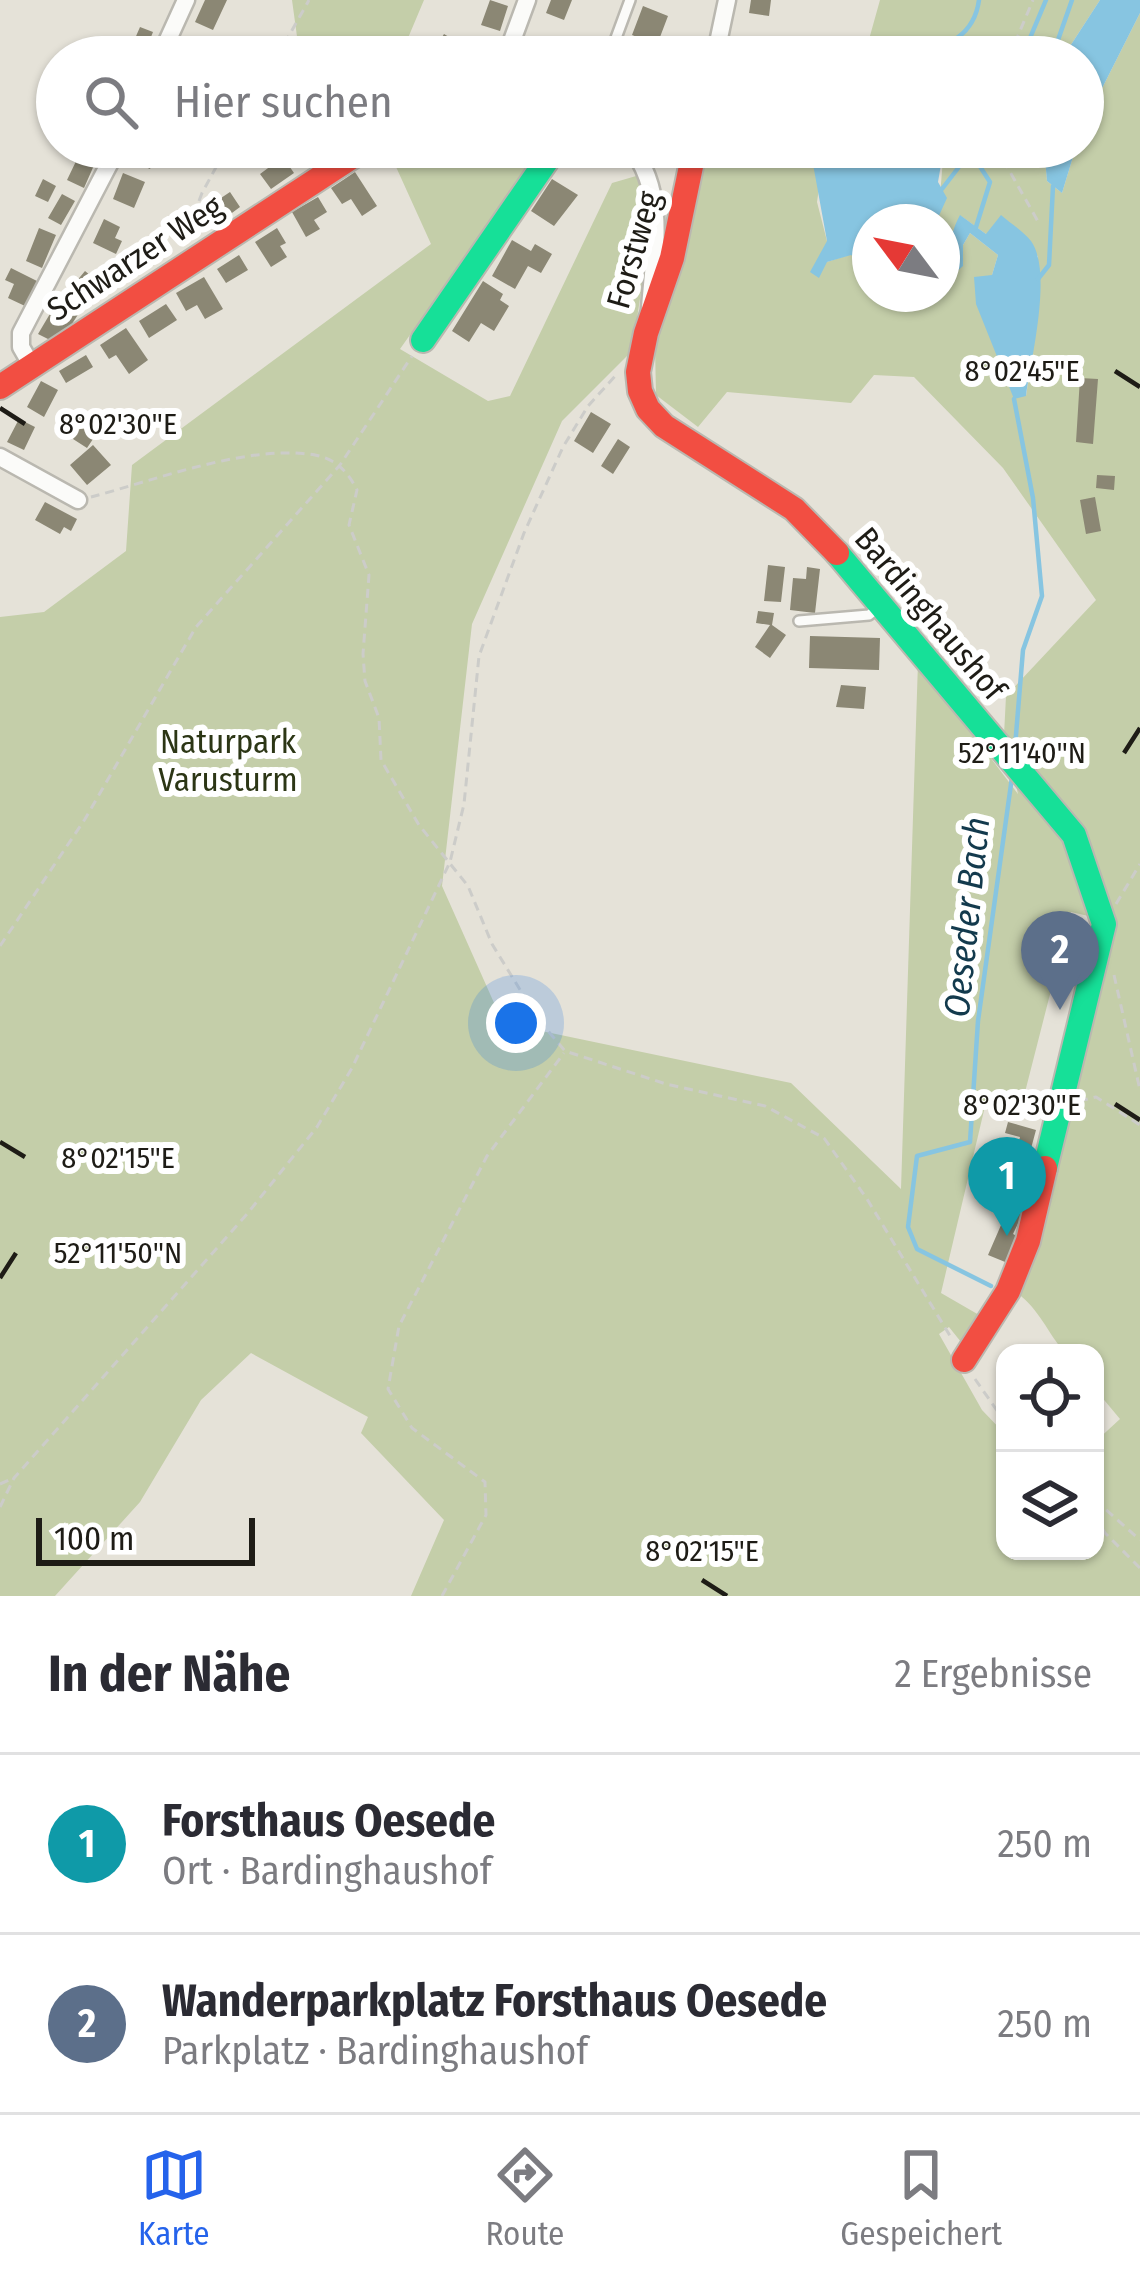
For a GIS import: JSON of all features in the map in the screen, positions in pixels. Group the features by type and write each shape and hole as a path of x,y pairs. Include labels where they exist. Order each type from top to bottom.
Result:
{"street":[{"path":"170,36 186,0"},
{"path":"514,36 527,0"},
{"path":"719,36 727,0"},
{"path":"32,366 21,347 21,333 107,168"},
{"name":"Schwarzer Weg","path":"0,387 334,168"},
{"path":"424,340 542,168"},
{"path":"645,168 657,212 648,323"},
{"name":"Forstweg","path":"638,361 668,274 691,168"},
{"name":"Bardinghaushof","path":"638,361 638,389 649,413 811,523 1074,835 1104,924"},
{"path":"0,457 78,500"},
{"path":"964,1360 1008,1291 1028,1240 1104,924"}],"lane":[{"path":"617,36 630,0"},
{"path":"799,621 869,615 879,607"}],"path":[{"path":"289,36 309,0"},
{"path":"1018,36 1033,0"},
{"path":"172,273 216,168"},
{"path":"1008,168 1040,225"},
{"path":"0,946 85,819 196,627 340,465 424,340"},
{"path":"0,1507 14,1478 247,1214 316,1127 352,1068 450,862 464,804 479,656 524,533 563,447 588,406 638,361"},
{"path":"78,500 253,456 316,455 340,465 357,490 349,525 369,575 363,654 365,680 379,718 381,760 419,826 468,886 492,944 538,1018 565,1051 666,1084 765,1106 824,1138 867,1199 996,1411"},
{"path":"1104,924 1140,864"},
{"path":"1112,967 1140,1090"},
{"path":"442,1596 486,1515 485,1482 412,1428 388,1389 399,1326 487,1156 565,1051"},
{"path":"1060,1105 1096,1097 1140,1125"},
{"path":"0,1484 14,1478"},
{"path":"1104,1508 1140,1540"},
{"path":"1104,1530 1140,1568"}],"green space":[{"path":"292,0 424,0 409,36 297,36"},
{"path":"880,0 1100,0 1077,36 870,36"},
{"name":"Naturpark Varusturm","path":"1140,13 1140,1596 411,1596 444,1520 361,1433 368,1417 251,1353 201,1400 140,1502 55,1596 0,1596 0,617 44,612 126,551 132,465 431,244 397,168 528,168 400,349 488,401 510,396 612,183 643,174 653,214 632,351 562,421 472,624 442,886 503,1023 791,1083 901,1189 918,662 1018,794 1004,735 1006,696 1096,600 1003,468 914,377 874,375 851,403 727,392 698,427 656,395 655,346 699,168 822,168 817,202 827,262 852,255 852,312 960,312 960,204 939,204 942,168 1046,168 1047,181 1062,193 1070,168 1104,168 1104,84","holes":["961,216 986,234 1038,256 1038,316 1026,396 992,275 998,255 970,233 963,245","1071,912 1097,918 1049,1108 1023,1100","986,1102 1063,1123 1017,1293 1059,1344 1104,1344 1104,1400 1120,1419 1104,1434 1104,1560 996,1560 996,1425 982,1410 939,1334 949,1327 961,1342 986,1319 941,1293"]}],"water":[{"path":"1100,0 1140,0 1140,13 1104,84 1104,36 1077,36"},
{"path":"814,168 940,168 938,182 947,198 944,204 852,204 852,256 827,262 819,278 810,272 827,241"},
{"path":"1046,168 1070,168 1062,193 1047,181"},
{"path":"960,215 986,234 1001,215 1031,241 1040,294 1026,396 1014,399 976,304 974,277 992,275 998,255 970,233 963,245 960,269"}],"building":[{"path":"205,0 227,0 213,30 195,22"},
{"path":"490,0 508,6 500,31 481,25"},
{"path":"551,0 572,0 564,20 546,13"},
{"path":"751,0 771,0 769,16 749,13"},
{"path":"643,6 668,16 660,36 632,35"},
{"path":"140,27 153,32 151,36 136,36"},
{"path":"73,168 93,168 84,188 67,180"},
{"path":"268,168 291,168 294,173 271,189 260,174"},
{"path":"355,172 377,206 362,216 351,199 342,204 331,188"},
{"path":"123,173 145,182 134,208 113,199"},
{"path":"43,179 56,186 48,202 35,196"},
{"path":"552,179 578,195 554,226 531,211"},
{"path":"230,192 240,207 217,224 206,208"},
{"path":"62,194 75,201 61,225 48,218"},
{"path":"318,197 327,212 314,220 320,229 306,237 292,212"},
{"path":"104,219 120,227 115,238 122,241 116,254 93,243"},
{"path":"39,228 56,235 42,268 26,261"},
{"path":"277,228 286,243 280,246 287,257 271,267 255,242"},
{"path":"512,240 531,251 535,244 552,254 541,273 528,266 515,289 492,276"},
{"path":"239,255 248,270 226,283 217,269"},
{"path":"11,268 37,281 25,306 8,298 14,284 5,280"},
{"path":"85,271 103,286 88,304 70,289"},
{"path":"204,277 223,309 205,319 197,305 186,311 176,293"},
{"path":"483,281 503,294 500,300 509,306 494,331 481,323 469,342 452,331"},
{"path":"66,296 81,310 68,330 52,341 38,334 57,302"},
{"path":"166,304 177,320 149,338 139,321"},
{"path":"126,328 148,360 129,374 116,355 109,359 100,345"},
{"path":"86,355 93,367 66,383 59,371"},
{"path":"1080,378 1098,379 1093,444 1076,442"},
{"path":"41,381 58,390 44,417 27,407"},
{"path":"591,412 611,424 593,453 574,441"},
{"path":"19,419 35,427 24,450 7,442"},
{"path":"81,427 95,436 87,448 73,439"},
{"path":"618,439 630,447 613,474 601,466"},
{"path":"93,445 111,465 87,485 70,465"},
{"path":"1097,475 1115,476 1114,490 1096,488"},
{"path":"1095,497 1101,531 1086,534 1080,500"},
{"path":"45,502 77,519 71,531 64,527 60,534 35,520"},
{"path":"768,565 785,567 781,602 764,601"},
{"path":"807,567 820,569 815,613 790,610 793,578 806,579"},
{"path":"758,611 774,613 772,625 786,635 770,658 755,647 770,625 756,623"},
{"path":"810,636 880,638 879,670 809,668"},
{"path":"841,685 866,687 864,709 836,707"},
{"path":"1008,1122 1036,1130 1029,1156 1016,1153 1020,1137 1005,1133"},
{"path":"1008,1209 1022,1215 1013,1234 1021,1238 1010,1264 988,1255"}],"waterway":[{"name":"Oeseder Bach","path":"958,36 971,23 979,0"},
{"path":"1031,36 1046,0"},
{"path":"1059,36 1072,0"},
{"path":"942,189 958,168"},
{"path":"976,227 990,182 981,168"},
{"path":"1038,279 1049,265 1053,186"},
{"name":"Oeseder Bach","path":"1014,399 1033,498 1042,596 1023,650 1015,747"},
{"name":"Oeseder Bach","path":"991,1286 917,1249 908,1227 917,1156 970,1142 978,1021 1012,777"}],"traffic: fast":[{"path":"423,340 542,168"},
{"path":"837,553 1074,835 1104,924 1045,1168"}],"traffic: jam":[{"path":"0,387 335,168"},
{"path":"691,168 672,258 646,333 638,372 640,391 664,426 794,509 837,553"},
{"path":"964,1360 1008,1291 1028,1241 1045,1168"}],"place":[{"name":"Wanderparkplatz Forsthaus Oesede","path":"1060,1010"},
{"name":"Forsthaus Oesede","path":"1007,1236"}]}
